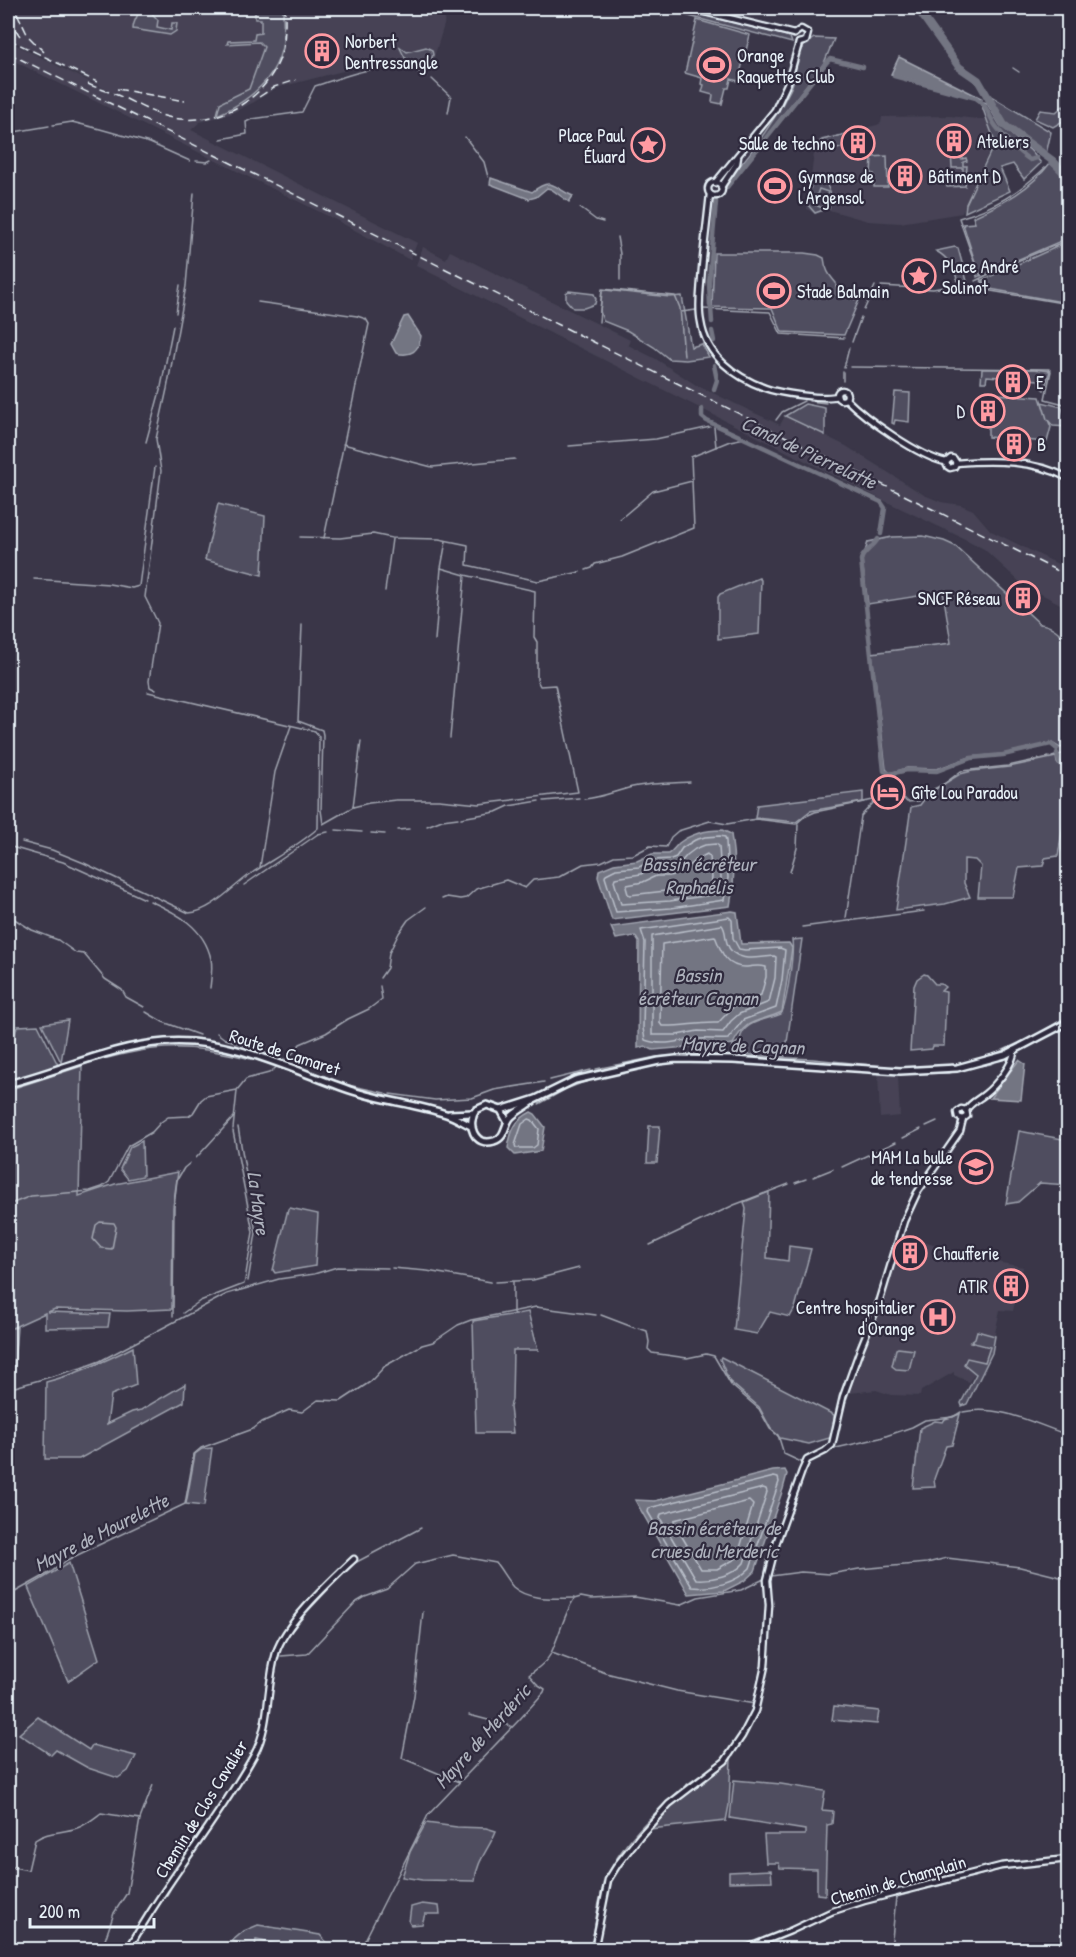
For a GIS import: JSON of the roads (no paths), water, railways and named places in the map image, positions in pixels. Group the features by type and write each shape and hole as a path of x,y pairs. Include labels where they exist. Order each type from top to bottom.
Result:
{"main road":[{"name":"Route de Camaret","path":"447,1114 473,1113 483,1106 492,1105 501,1110 536,1099 575,1080 676,1059 733,1060 892,1071 935,1071 968,1066 1014,1050 1068,1022"},
{"name":"Route de Camaret","path":"8,1084 105,1053 156,1043 178,1042 207,1044 246,1052 359,1092 447,1114 471,1126 476,1136 484,1141 491,1142 502,1136 507,1121 536,1099"},
{"path":"501,1110 507,1121"},
{"path":"471,1126 473,1113"}],"street":[{"path":"688,8 794,34 801,29 808,33 806,41 799,43"},
{"path":"794,34 799,43"},
{"path":"799,43 788,82 775,110 738,157 715,183 709,186 713,195 704,234 700,315 704,334 712,351 735,372 771,390 827,399 844,391 847,394 846,399 859,411 922,453 946,462 946,466 950,468 956,463 982,461 1040,466 1052,469 1068,478"},
{"path":"713,195 721,193 738,157"},
{"path":"715,183 722,187"},
{"path":"594,1950 608,1880 618,1864 669,1804 725,1761 755,1711 765,1666 769,1605 767,1580 770,1565 806,1461 832,1445 843,1397 880,1300 904,1221 917,1192 960,1131 963,1119 967,1116 966,1110 972,1102 986,1093 1005,1071 1013,1060 1014,1050"},
{"path":"963,1119 958,1117 957,1112 961,1108 966,1110"},
{"name":"Chemin de Clos Cavalier","path":"128,1950 256,1752 262,1733 274,1661 281,1642 309,1605 354,1559"},
{"name":"Chemin de Champlain","path":"742,1950 833,1911 864,1901 1001,1866 1068,1859"}],"water":[{"path":"899,57 983,99 891,74"},
{"path":"491,178 532,192 549,184 573,196 569,202 547,188 536,197 529,199 490,184"},
{"path":"408,316 421,336 420,341 413,352 396,353 391,344 404,317"},
{"name":"Bassin écrêteur Raphaélis","path":"722,830 731,834 734,861 730,906 612,920 598,877 599,870 614,864 637,861 652,854 668,854 679,843 694,834"},
{"name":"Bassin écrêteur Cagnan","path":"737,912 741,944 789,943 792,948 782,1012 748,1025 733,1044 653,1050 645,1046 638,1048 639,942 635,936 616,939 611,927"},
{"path":"1019,1060 1025,1064 1021,1100 990,1098"},
{"path":"531,1112 545,1127 541,1151 515,1155 508,1148 512,1131 521,1118"},
{"name":"Bassin écrêteur de crues du Merderic","path":"785,1470 787,1474 783,1489 755,1571 744,1581 724,1591 689,1594 635,1500 655,1501 773,1471"}],"waterway":[{"path":"917,8 959,67 978,80 1004,125 1053,161 1068,177"},
{"path":"946,8 950,11"},
{"name":"Canal de Pierrelatte","path":"727,187 830,59 863,67"},
{"path":"221,139 247,134 246,122 252,119 302,112 315,86 342,77 385,67 400,67 426,76"},
{"path":"1013,68 1019,72"},
{"name":"Canal de Pierrelatte","path":"894,76 976,98 983,104 995,125 1013,146 1030,160 1037,158"},
{"path":"432,79 451,97 448,113"},
{"path":"53,125 72,122 100,129 150,143 190,161"},
{"path":"8,133 49,126"},
{"path":"465,137 484,162 488,177"},
{"path":"196,161 211,160"},
{"path":"981,276 959,218 1006,198 1046,167"},
{"path":"156,690 150,687 149,681 158,623 145,597 161,471 156,439 186,286 194,193"},
{"name":"Canal de Pierrelatte","path":"710,306 709,282 716,202"},
{"path":"580,208 596,220 603,222"},
{"path":"617,237 620,254 620,280"},
{"path":"975,281 1068,240"},
{"path":"980,279 991,291 1068,304"},
{"path":"881,286 933,289 968,283"},
{"path":"176,313 180,285"},
{"path":"864,310 875,286"},
{"path":"599,322 602,289 675,296 680,308 684,356"},
{"path":"258,302 357,316 366,319 369,324 324,538"},
{"name":"Canal de Pierrelatte","path":"711,308 712,322"},
{"path":"703,309 770,312 781,334 844,338"},
{"path":"681,312 696,310"},
{"path":"852,342 861,317"},
{"path":"146,442 161,387 173,326"},
{"name":"Canal de Pierrelatte","path":"712,331 714,341"},
{"path":"844,368 849,348"},
{"name":"Canal de Pierrelatte","path":"714,365 717,380 714,389"},
{"path":"850,367 1049,369 1051,371 1045,399 1064,404 1068,413"},
{"path":"843,372 843,381"},
{"path":"776,420 782,412 804,401"},
{"path":"809,401 826,403"},
{"name":"Canal de Pierrelatte","path":"702,409 702,417 707,421 881,502 885,508 881,534"},
{"path":"569,446 656,439 710,427"},
{"path":"714,427 716,447"},
{"path":"586,570 595,564 622,557 694,528 691,457 730,441 745,438"},
{"path":"343,444 432,467 515,459"},
{"path":"34,579 109,584 132,588 139,586 155,467"},
{"path":"620,519 653,491 692,481"},
{"path":"300,537 340,538 373,534 392,538 439,539 468,545 467,565 538,581 580,572"},
{"path":"385,591 392,539"},
{"name":"Canal de Pierrelatte","path":"868,624 861,560 878,539"},
{"path":"435,640 441,568 446,541"},
{"path":"353,807 396,800 439,800 479,804 578,792 555,685 540,686 537,680 537,642 534,637 535,591 441,568"},
{"path":"450,738 465,576"},
{"path":"302,625 298,721 322,730 321,810 323,824 353,807 361,741"},
{"name":"Canal de Pierrelatte","path":"868,628 884,771 890,774 907,770 937,771 971,758 1003,755 1051,744 1057,749"},
{"path":"22,842 52,850 84,863 189,913 214,903 252,873 318,828 319,737 315,731 148,692"},
{"path":"260,867 275,772 291,726"},
{"name":"Canal de Pierrelatte","path":"1057,753 1059,762 1068,766"},
{"name":"Canal de Pierrelatte","path":"1052,757 1062,754"},
{"path":"442,899 466,898 476,889 506,880 525,888 533,880 559,877 583,864 601,862 614,856 633,855 650,846 666,847 671,837 678,831 710,821 727,824 756,819 796,824 815,812 883,798 903,798 907,802 919,801 928,792 944,784 961,771 1008,766 1049,757"},
{"path":"584,799 641,786 690,782"},
{"path":"544,801 579,798"},
{"path":"461,818 539,801"},
{"path":"846,918 861,816 874,802"},
{"name":"Canal de Pierrelatte","path":"1068,811 1063,849 1068,854"},
{"path":"427,826 442,820 458,818"},
{"path":"790,872 797,848 798,824"},
{"path":"398,830 409,829"},
{"path":"336,830 362,832"},
{"path":"244,885 318,834 328,832"},
{"path":"371,833 385,834"},
{"path":"8,846 63,862 145,899"},
{"path":"150,901 188,922 202,938 212,962 210,988"},
{"path":"380,978 387,968 389,953 399,933 408,920 426,907"},
{"path":"802,927 924,911"},
{"path":"8,915 32,930 58,940 76,953 84,954 105,979 122,990 126,997 144,1007"},
{"path":"283,1061 300,1044 326,1033 369,1009 382,999 380,986"},
{"path":"146,1012 163,1022 199,1035"},
{"name":"Mayre de Cagnan","path":"1038,1034 1068,1016"},
{"path":"217,1033 225,1039 252,1047 283,1061"},
{"name":"Mayre de Cagnan","path":"986,1058 1034,1036"},
{"path":"65,1069 127,1053 165,1048 198,1049 252,1059"},
{"name":"Mayre de Cagnan","path":"596,1069 656,1057 696,1054 813,1059 890,1067"},
{"path":"257,1060 270,1064"},
{"name":"Mayre de Cagnan","path":"284,1061 315,1073"},
{"name":"Mayre de Cagnan","path":"948,1066 972,1061"},
{"path":"664,1064 684,1062"},
{"path":"720,1062 857,1071"},
{"path":"979,1066 991,1064"},
{"path":"620,1072 657,1065"},
{"name":"Mayre de Cagnan","path":"8,1205 31,1196 90,1191 102,1187 109,1182 128,1146 152,1132 168,1117 189,1116 206,1096 237,1090 246,1079 269,1073 278,1066"},
{"name":"Mayre de Cagnan","path":"893,1067 928,1067"},
{"path":"903,1074 949,1073 975,1067"},
{"path":"282,1068 352,1093"},
{"name":"Mayre de Cagnan","path":"550,1080 591,1070"},
{"path":"8,1087 57,1072"},
{"path":"862,1072 888,1073"},
{"name":"Mayre de Cagnan","path":"321,1075 342,1083"},
{"path":"539,1104 566,1089 592,1079"},
{"name":"Mayre de Cagnan","path":"390,1094 435,1100 472,1098 494,1090 544,1082"},
{"name":"Mayre de Cagnan","path":"348,1085 385,1093"},
{"name":"La Mayre","path":"233,1129 237,1091"},
{"path":"196,1158 234,1117"},
{"path":"926,1126 937,1121"},
{"path":"238,1127 247,1180"},
{"path":"903,1138 921,1129"},
{"name":"La Mayre","path":"183,1313 200,1301 244,1284 253,1232 233,1131"},
{"path":"842,1167 896,1142"},
{"path":"173,1316 174,1207 177,1180 190,1163"},
{"path":"813,1177 833,1169"},
{"path":"795,1183 806,1179"},
{"path":"650,1245 734,1205 789,1184"},
{"name":"La Mayre","path":"248,1281 256,1233 252,1209"},
{"path":"100,1222 114,1223 116,1227 112,1249 101,1248 93,1239 96,1225 100,1222"},
{"path":"8,1389 100,1361 227,1294 279,1279 314,1274 337,1267 388,1268"},
{"path":"392,1268 427,1271 491,1282"},
{"path":"496,1282 533,1280 579,1268"},
{"path":"513,1282 513,1313"},
{"name":"Mayre de Mourelette","path":"8,1596 51,1572 67,1560 185,1504 194,1454 201,1448 253,1429 262,1422 289,1410 302,1412 318,1400 341,1401 370,1382 385,1366 422,1345 433,1342 458,1325 471,1320 536,1307 596,1315"},
{"name":"Mayre de Mourelette","path":"601,1315 635,1328"},
{"name":"Mayre de Mourelette","path":"638,1328 647,1331 648,1349 652,1353 687,1358 706,1354 714,1356 731,1385 759,1409 770,1429 778,1435 784,1454 801,1462"},
{"name":"Mayre de Merderic","path":"963,1412 976,1410 1003,1413 1068,1435"},
{"name":"Mayre de Merderic","path":"836,1448 880,1438 925,1420 953,1417 961,1412"},
{"name":"Mayre de Merderic","path":"812,1460 831,1450"},
{"name":"Mayre de Merderic","path":"360,1950 428,1815 544,1692 545,1689 529,1675 550,1655 574,1599 635,1597 680,1605 698,1597 741,1590 764,1579 767,1561 802,1462"},
{"path":"307,1612 351,1565 421,1528"},
{"path":"281,1656 307,1654 355,1603 387,1589 415,1564 453,1555 496,1563 513,1587 526,1595 542,1598 574,1598"},
{"path":"771,1576 801,1572 830,1574 927,1563 947,1558 1020,1567 1068,1579"},
{"path":"764,1579 766,1610"},
{"path":"423,1612 414,1696 402,1758 459,1782"},
{"path":"281,1647 303,1617"},
{"path":"270,1703 279,1652"},
{"path":"552,1653 606,1673 677,1691 755,1704"},
{"path":"469,1715 511,1726"},
{"path":"686,1785 720,1762 736,1741 749,1717"},
{"path":"243,1779 252,1762"},
{"path":"97,1950 105,1940 114,1913 127,1893 140,1819 153,1785"},
{"path":"591,1950 600,1898 611,1868 638,1831 681,1789"},
{"path":"8,1866 28,1870 35,1840 45,1835 80,1827 101,1813 140,1819"},
{"path":"1036,1864 1068,1862"},
{"path":"891,1950 896,1897 1011,1867"},
{"path":"167,1895 181,1870"},
{"path":"880,1899 890,1897"},
{"path":"139,1936 163,1899"},
{"path":"835,1913 845,1909"},
{"path":"762,1944 805,1926"}],"railway":[{"path":"88,84 166,117 190,119 222,114 251,98 273,73 283,45 285,8"},
{"path":"17,13 28,36 44,52"},
{"path":"8,18 20,36"},
{"path":"8,39 97,82"},
{"path":"8,53 1068,576"},
{"path":"259,97 274,87 296,80"},
{"path":"117,89 185,101"}],"place":[{"name":"Norbert Dentressangle","path":"322,51"},
{"name":"Orange Raquettes Club","path":"714,65"},
{"name":"Ateliers","path":"954,141"},
{"name":"Salle de techno","path":"858,143"},
{"name":"Place Paul Éluard","path":"648,145"},
{"name":"Bâtiment D","path":"905,176"},
{"name":"Gymnase de l'Argensol","path":"775,186"},
{"name":"Place André Solinot","path":"919,276"},
{"name":"Stade Balmain","path":"774,291"},
{"name":"E","path":"1013,382"},
{"name":"D","path":"988,411"},
{"name":"B","path":"1014,444"},
{"name":"SNCF Réseau","path":"1023,598"},
{"name":"Gîte Lou Paradou","path":"888,792"},
{"name":"MAM La bulle de tendresse","path":"976,1167"},
{"name":"Chaufferie","path":"910,1253"},
{"name":"ATIR","path":"1011,1286"},
{"name":"Centre hospitalier d'Orange","path":"938,1317"}]}
